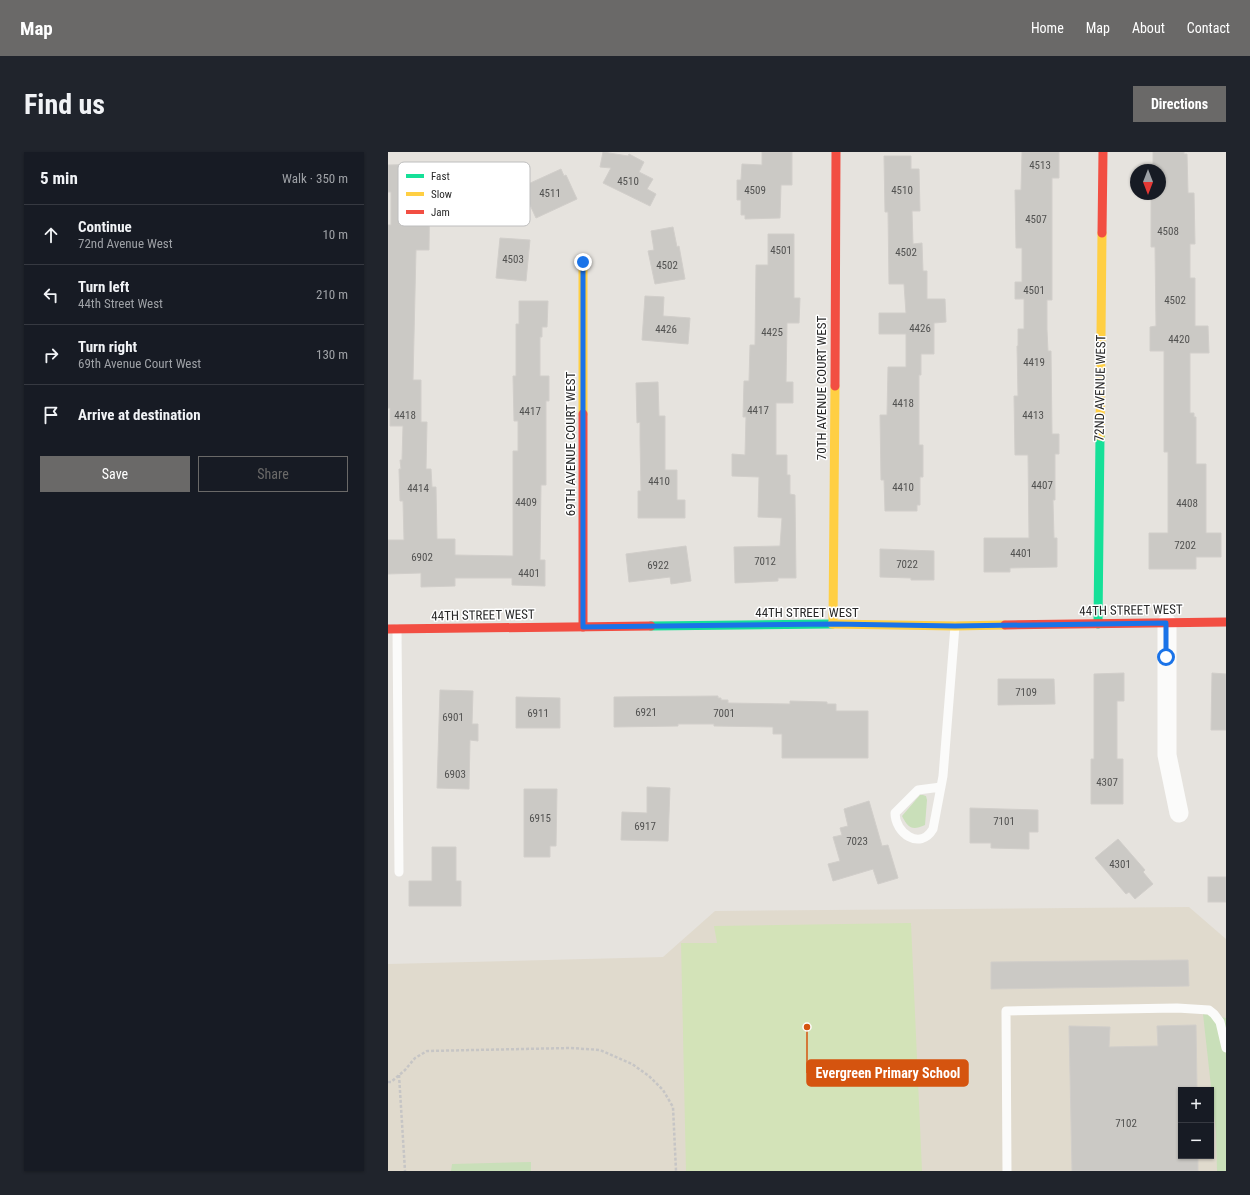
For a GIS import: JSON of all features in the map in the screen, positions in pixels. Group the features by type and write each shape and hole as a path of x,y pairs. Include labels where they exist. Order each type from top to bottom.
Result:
{"street":[{"name":"70TH AVENUE COURT WEST","path":"833,624 836,152"},
{"name":"72ND AVENUE WEST","path":"1098,624 1103,152"},
{"name":"69TH AVENUE COURT WEST","path":"583,262 583,627"},
{"name":"44TH STREET WEST","path":"392,629 833,624 955,626 1226,622"},
{"path":"1166,623 1166,755 1179,812"}],"lane":[{"path":"941,787 918,790 895,812 895,820 901,831 915,839 924,838 933,829 944,776 955,626"},
{"path":"392,629 399,872"},
{"path":"1007,1171 1006,1011 1199,1008 1209,1010 1220,1022 1226,1048"}],"path":[{"path":"388,1082 391,1082 405,1070 415,1058 426,1051 571,1048 600,1050 632,1064 649,1076 663,1090 673,1107 676,1171"},
{"path":"399,1075 406,1171"}],"shaded area":[{"path":"1189,907 1226,939 1226,1171 388,1171 388,964 663,957 715,911"}],"green space":[{"path":"920,795 926,796 927,800 925,825 914,828 908,826 902,816"},
{"path":"911,923 922,1171 686,1171 681,943 717,943 714,926"},
{"path":"1203,1014 1226,1018 1226,1171 1217,1171 1214,1087 1211,1087"},
{"path":"531,1162 531,1171 451,1171 452,1164"}],"building":[{"path":"603,152 628,156 629,154 644,162 639,172 653,179 647,189 656,194 650,206 603,183 611,168 600,167"},
{"path":"762,152 792,152 792,185 781,185 780,218 745,219 745,215 741,215 741,200 737,200 737,180 741,180 742,164 762,165"},
{"path":"1022,152 1059,152 1059,178 1052,178 1052,300 1047,300 1048,351 1051,351 1052,434 1059,434 1059,454 1055,454 1055,500 1053,500 1054,538 1057,538 1057,567 1010,568 1010,572 984,572 984,538 1029,538 1028,455 1015,455 1014,396 1018,396 1018,329 1024,329 1024,299 1015,299 1015,282 1022,282 1022,248 1016,248 1015,190 1021,190"},
{"path":"1153,152 1184,152 1184,154 1187,154 1188,193 1194,193 1195,244 1190,244 1190,278 1195,278 1195,326 1208,326 1209,353 1190,353 1190,413 1194,413 1194,417 1196,417 1196,464 1206,464 1206,533 1221,533 1221,557 1196,557 1196,569 1149,569 1149,533 1168,533 1168,452 1164,452 1164,351 1150,351 1150,327 1156,326 1155,247 1151,247 1151,200 1166,200 1166,164 1153,164"},
{"path":"884,156 911,156 911,169 919,169 920,211 912,211 913,244 922,243 923,271 927,271 927,299 945,299 946,322 934,323 934,354 921,354 921,375 919,375 919,445 923,445 923,477 920,477 920,505 917,505 917,511 885,511 884,480 881,480 880,415 887,415 888,367 906,367 906,334 879,334 879,313 906,313 904,284 889,284 888,212 885,212"},
{"path":"388,165 398,165 398,226 429,226 429,250 416,250 413,380 421,380 421,422 427,422 426,469 431,469 432,487 436,487 437,539 455,539 455,555 513,556 513,451 518,451 518,421 514,421 513,376 516,376 516,324 519,324 519,301 548,301 547,327 542,327 542,337 540,337 540,376 549,376 549,401 546,401 546,485 541,485 540,560 545,560 545,586 512,585 512,578 455,578 455,586 421,587 421,573 388,574 388,540 404,540 403,501 400,501 399,469 401,469 400,460 402,460 403,426 390,426 390,408 388,408 388,225 391,225 391,192 388,192"},
{"path":"561,169 564,176 566,175 577,199 536,218 530,205 530,183"},
{"path":"673,227 677,247 679,246 685,279 655,284 648,251 654,250 651,231"},
{"path":"768,234 794,234 794,298 800,298 799,323 787,323 786,382 793,382 793,403 776,403 776,455 787,455 787,475 790,475 790,494 795,495 796,578 778,578 778,581 735,583 734,547 780,546 782,518 758,517 759,477 732,476 732,454 745,455 746,417 743,417 744,381 749,381 750,345 755,345 756,265 768,265"},
{"path":"500,238 530,240 526,281 496,278"},
{"path":"645,296 664,297 663,316 690,318 688,344 642,340"},
{"path":"658,382 659,416 665,416 665,470 677,470 677,500 685,500 685,518 638,518 638,491 641,491 640,422 637,423 636,383"},
{"path":"686,546 691,581 671,584 670,577 629,582 626,554"},
{"path":"880,549 934,551 934,580 911,580 911,578 880,577"},
{"path":"1124,673 1124,701 1117,701 1117,759 1123,759 1123,804 1091,804 1091,759 1094,759 1094,674"},
{"path":"1212,673 1226,674 1226,730 1211,730"},
{"path":"998,679 1054,679 1055,704 998,705"},
{"path":"440,690 473,691 472,724 478,724 478,741 470,740 469,789 437,788"},
{"path":"718,696 721,700 728,700 728,703 790,704 790,701 827,702 827,704 836,704 836,711 868,711 868,758 782,758 782,734 773,734 773,727 678,724 678,726 614,727 614,697"},
{"path":"516,697 560,698 560,728 516,728"},
{"path":"647,787 670,788 668,841 621,840 622,812 647,813"},
{"path":"524,789 557,789 556,846 550,846 550,857 524,857"},
{"path":"869,801 882,846 888,845 898,878 878,884 873,869 833,881 828,864 840,861 833,837 842,835 840,828 848,826 844,809"},
{"path":"970,808 1038,810 1038,832 1029,832 1029,849 991,848 991,843 970,843"},
{"path":"1118,839 1145,870 1143,872 1153,884 1135,899 1129,892 1126,894 1095,858"},
{"path":"432,847 456,847 456,881 461,881 461,906 409,906 409,881 432,881"},
{"path":"1208,877 1226,877 1226,902 1208,902"},
{"path":"1188,960 1189,986 991,989 991,962"},
{"path":"1196,1025 1197,1087 1178,1087 1178,1159 1198,1159 1198,1171 1072,1171 1069,1026 1110,1027 1109,1047 1158,1046 1157,1026"}],"traffic: fast":[{"path":"1098,624 1100,436"},
{"path":"651,626 832,624"}],"traffic: slow":[{"path":"1100,436 1102,233"},
{"path":"583,261 583,414"},
{"path":"833,624 835,386"},
{"path":"832,624 955,626 1005,625"}],"traffic: jam":[{"path":"835,386 836,152"},
{"path":"1102,233 1103,152"},
{"path":"583,414 583,627"},
{"path":"1005,625 1226,622"},
{"path":"388,629 651,626"}],"place":[{"name":"Evergreen Primary School","path":"807,1027"}],"route":[{"path":"583,262 583,627 833,624 955,626 1166,623 1166,657"}]}
